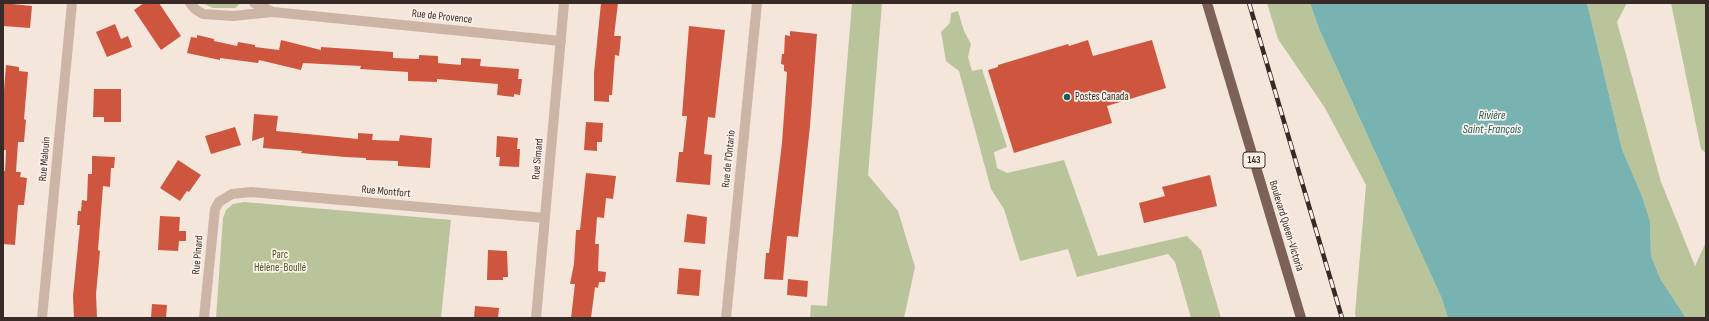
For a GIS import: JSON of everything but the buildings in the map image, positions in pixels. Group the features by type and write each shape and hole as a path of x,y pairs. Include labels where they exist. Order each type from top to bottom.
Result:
{"main road":[{"name":"Boulevard Queen-Victoria","path":"1207,3 1301,318"}],"street":[{"name":"Rue Malouin","path":"42,318 72,3"},
{"name":"Rue de Provence","path":"190,3 195,9 203,14 233,16 273,12 561,40"},
{"name":"Rue de Provence","path":"254,3 273,12"},
{"name":"Rue Simard","path":"536,318 564,3"},
{"name":"Rue de l'Ontario","path":"726,318 757,3"},
{"name":"Rue Montfort","path":"225,198 232,194 251,192 545,218"},
{"name":"Rue Pinard","path":"204,318 213,218 215,209 219,202 225,198"}],"green space":[{"path":"202,3 238,3 239,5 235,8 213,8"},
{"path":"852,3 882,3 868,175 898,211 915,267 904,318 810,318 811,305 827,306"},
{"path":"1267,3 1310,3 1319,29 1442,299 1448,318 1356,318 1355,314 1366,185 1325,108 1278,39"},
{"path":"1587,3 1627,3 1617,22 1661,182 1695,266 1706,242 1706,318 1686,318 1661,280 1651,256 1650,221 1642,196 1622,149"},
{"path":"1671,3 1706,3 1706,153 1701,149"},
{"path":"958,11 964,31 971,44 968,57 972,71 982,69 1007,147 994,152 997,168 1007,173 1064,160 1098,256 1187,236 1201,250 1221,318 1191,318 1175,262 1168,254 1077,277 1068,249 1020,261 1004,209 991,189 959,71 946,61 941,32 950,23 951,13"},
{"name":"Parc Hélène-Boullé","path":"244,202 451,220 441,318 216,318 223,218 226,210 233,204"}],"water":[{"name":"Rivière Saint-François","path":"1310,3 1587,3 1622,149 1642,196 1650,221 1651,256 1661,280 1686,318 1448,318 1442,299 1319,29"}],"railway":[{"path":"1249,3 1342,318"}],"place":[{"name":"Postes Canada","path":"1067,97"}]}
